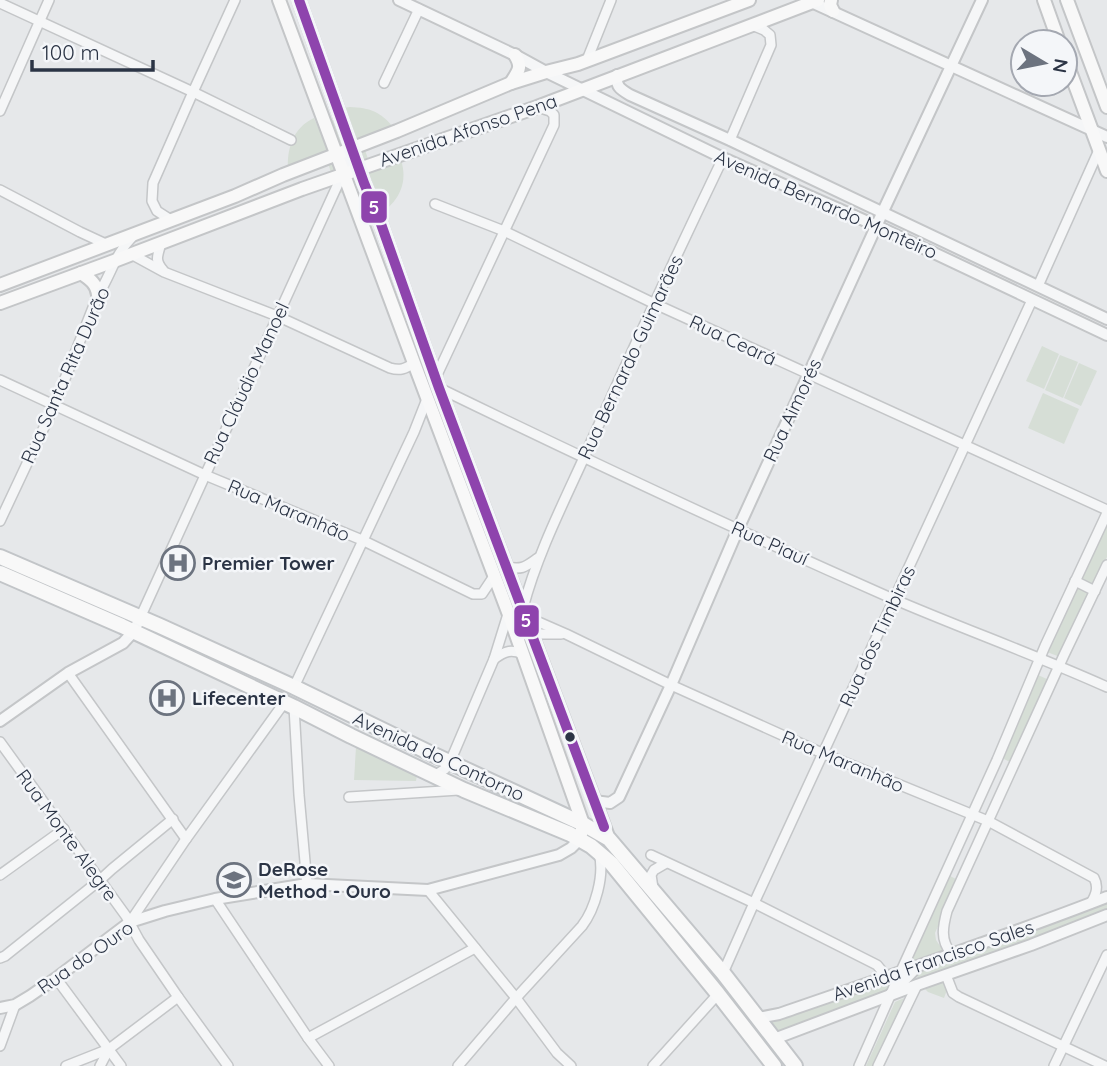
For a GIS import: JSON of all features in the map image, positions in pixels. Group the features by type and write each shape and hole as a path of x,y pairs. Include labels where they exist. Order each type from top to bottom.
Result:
{"main road":[{"path":"279,0 508,612 581,832"},
{"path":"299,0 437,383 609,839"},
{"name":"Avenida Afonso Pena","path":"0,285 235,196 511,83 587,61 749,0"},
{"path":"1044,0 1054,28"},
{"path":"1067,0 1107,107"},
{"name":"Avenida Afonso Pena","path":"0,303 343,173 537,107 812,1"},
{"path":"511,83 519,71 520,62 515,54"},
{"path":"1076,98 1081,118 1103,148 1106,168"},
{"path":"1090,168 1097,163 1106,168"},
{"path":"81,273 93,281 98,288 98,295"},
{"name":"Avenida do Contorno","path":"0,556 289,705 464,790 581,832 609,839 723,973 795,1066"},
{"name":"Avenida do Contorno","path":"0,573 294,687 450,762 581,832 721,998 771,1065"},
{"path":"508,612 515,589"},
{"path":"523,654 526,639 533,634"},
{"path":"721,998 758,1037 767,1041 774,1039"}],"street":[{"path":"0,111 48,0"},
{"path":"171,220 157,211 152,201 153,183 235,0"},
{"name":"Avenida Bernardo Monteiro","path":"399,0 421,5 546,72 723,158 877,226 1107,335"},
{"path":"587,61 611,0"},
{"name":"Rua Aimorés","path":"594,801 610,803 619,797 882,212 982,0"},
{"path":"812,1 832,6 951,66 1081,118"},
{"path":"0,3 291,140"},
{"path":"384,83 421,5"},
{"path":"730,140 771,45 770,35 752,25"},
{"path":"617,75 619,89 629,95 623,109"},
{"name":"Avenida Bernardo Monteiro","path":"629,95 1107,318"},
{"path":"437,383 554,125 554,116 550,111 537,107"},
{"path":"1091,130 1107,136"},
{"name":"Rua Cláudio Manoel","path":"137,625 352,148"},
{"path":"1038,286 1090,168 1103,148"},
{"name":"Rua Bernardo Guimarães","path":"524,611 540,557 583,458 653,303 723,158"},
{"path":"0,190 108,245"},
{"name":"Rua Ceará","path":"435,205 504,231 653,303 1107,512"},
{"name":"Rua Santa Rita Durão","path":"0,521 55,404 114,261 123,246 136,233"},
{"path":"161,243 157,258 164,272"},
{"path":"131,254 164,272 277,316 390,368 405,369 414,363"},
{"name":"Rua dos Timbiras","path":"723,973 1032,300"},
{"name":"Rua Maranhão","path":"0,380 205,475 362,540 473,594 482,593 494,576"},
{"name":"Rua Piauí","path":"437,383 583,458 738,529 894,599 1107,687"},
{"path":"294,687 428,399"},
{"path":"414,432 428,425 438,428"},
{"path":"859,1066 1107,512"},
{"path":"506,567 526,567 540,557"},
{"path":"951,953 943,940 944,921 1107,565"},
{"path":"1075,581 1095,591"},
{"name":"Rua Maranhão","path":"524,611 534,620 822,754 988,821 1094,878 1097,889 1091,903"},
{"path":"434,776 450,762 495,659 508,612"},
{"path":"0,720 68,673 123,643 137,625"},
{"name":"Rua Maranhão","path":"533,634 566,634"},
{"path":"495,659 509,651 523,654"},
{"path":"68,673 186,839"},
{"path":"130,922 186,839 289,705"},
{"path":"289,705 307,884"},
{"name":"Rua Monte Alegre","path":"0,742 130,922 139,940 228,1066"},
{"path":"997,760 1013,767"},
{"path":"349,797 464,790"},
{"path":"0,958 173,820"},
{"path":"0,875 64,829"},
{"name":"Rua do Ouro","path":"0,1008 15,1005 56,978 130,922 165,911 215,899 307,884 428,890 559,855 571,848 581,832"},
{"path":"457,1066 590,915 599,880 599,852"},
{"path":"651,855 877,965 882,971 880,979"},
{"path":"653,889 651,874 666,863"},
{"path":"599,880 614,868"},
{"path":"946,871 962,879"},
{"path":"428,890 516,998 557,1054 571,1066"},
{"name":"Avenida Francisco Sales","path":"758,1018 779,1014 1009,935 1107,897"},
{"path":"215,899 329,1066"},
{"name":"Avenida Francisco Sales","path":"774,1039 1105,918"},
{"path":"1009,935 1014,951"},
{"path":"308,1038 475,948"},
{"path":"1054,1066 1062,1046 1103,972 1107,955"},
{"path":"890,996 908,975 923,963"},
{"path":"946,975 953,993 959,997 1105,1066"},
{"path":"56,978 121,1066"},
{"path":"878,1066 917,985"},
{"path":"66,1066 109,1049 178,997"},
{"path":"653,1066 721,998"},
{"path":"0,1046 15,1005"},
{"path":"100,1066 109,1049"}],"shaded area":[{"path":"343,108 374,111 394,128 364,147 372,171 401,160 404,176 401,190 394,202 382,213 361,185 338,194 328,163 288,169 290,146 301,127 314,118 318,127 335,119"},
{"path":"1042,346 1059,354 1044,389 1026,381"},
{"path":"1060,355 1078,362 1063,398 1045,390"},
{"path":"1079,363 1097,371 1081,406 1064,398"},
{"path":"1043,393 1079,409 1064,444 1028,428"},
{"path":"1107,520 1107,557 1093,587 1079,581"},
{"path":"1077,585 1091,591 1060,657 1047,652"},
{"path":"1038,675 1049,680 1012,763 1002,758"},
{"path":"356,747 417,775 416,781 354,780"},
{"path":"950,876 958,880 935,933 944,952 907,964"},
{"path":"1107,901 1107,911 941,973 947,990 944,998 928,992 916,980 922,968"},
{"path":"891,980 884,994 775,1034 766,1024"},
{"path":"904,998 874,1066 866,1066 895,1002"}],"transit line":[{"name":"5","path":"299,0 439,388 604,827"}],"place":[{"name":"Premier Tower","path":"178,563"},
{"name":"Lifecenter","path":"167,698"},
{"name":"DeRose Method - Ouro","path":"234,880"}]}
